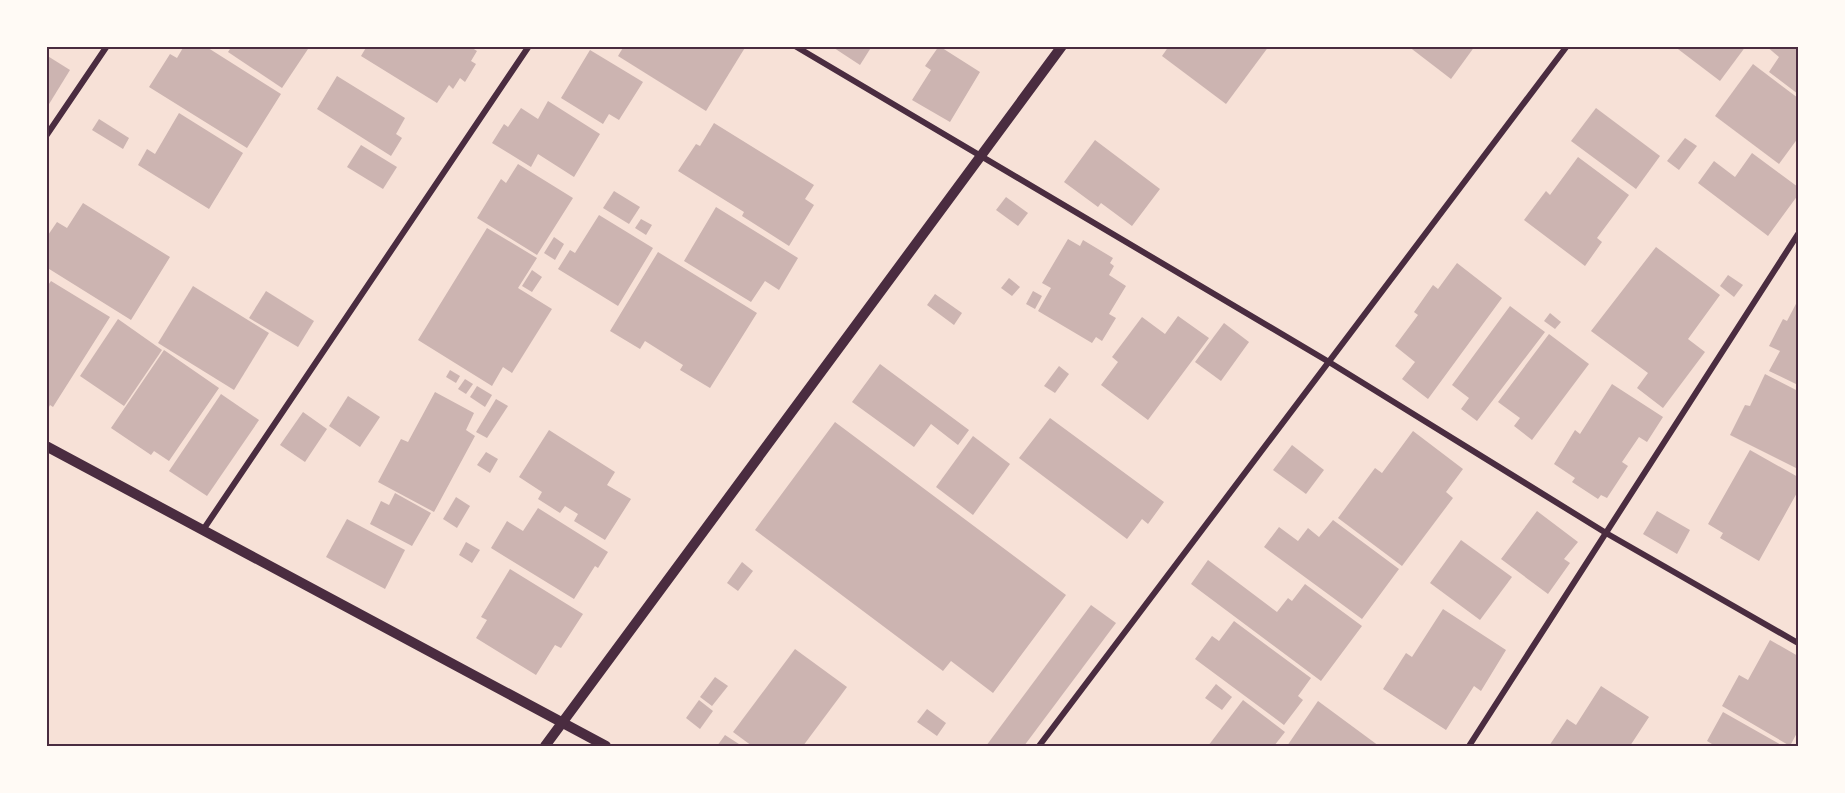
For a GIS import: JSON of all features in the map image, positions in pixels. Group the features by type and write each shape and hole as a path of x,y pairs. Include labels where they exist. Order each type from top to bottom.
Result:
{"street":[{"path":"46,136 107,46"},
{"path":"203,530 529,46"},
{"path":"795,46 1329,362 1606,533 1798,644"},
{"path":"545,747 1062,46"},
{"path":"1039,747 1566,46"},
{"path":"1469,747 1798,234"},
{"path":"46,446 606,747"}],"building":[{"path":"184,46 205,46 281,94 247,148 149,87 170,54 177,58"},
{"path":"232,46 310,46 282,88 228,52"},
{"path":"367,46 469,46 477,51 471,61 476,64 465,82 460,78 453,89 449,85 437,103 361,56"},
{"path":"624,46 746,46 706,111 618,56"},
{"path":"831,46 872,46 860,65"},
{"path":"939,46 980,72 950,122 912,100 931,70 925,66"},
{"path":"1169,46 1269,46 1226,104 1162,56"},
{"path":"1408,46 1475,46 1451,79"},
{"path":"1674,46 1746,46 1720,81"},
{"path":"1766,46 1798,46 1798,94 1769,72 1779,57"},
{"path":"590,50 643,82 619,120 609,114 603,124 561,98"},
{"path":"46,55 70,70 46,109"},
{"path":"1753,64 1798,98 1798,138 1779,164 1715,116"},
{"path":"337,76 405,118 396,134 402,138 391,156 317,109"},
{"path":"548,101 600,134 574,177 538,154 531,167 492,143 504,124 508,127 521,108 538,119"},
{"path":"1596,108 1660,156 1636,189 1571,141"},
{"path":"179,113 243,153 209,209 138,165 147,149 155,154"},
{"path":"99,119 129,138 123,149 92,130"},
{"path":"714,123 814,185 805,199 814,205 789,246 742,216 744,212 678,171 696,144 700,146"},
{"path":"1685,138 1697,146 1679,170 1667,161"},
{"path":"1095,140 1160,189 1132,226 1101,203 1098,207 1064,182"},
{"path":"361,145 397,167 383,189 347,167"},
{"path":"1752,153 1798,187 1798,195 1768,236 1698,183 1714,161 1735,177"},
{"path":"1578,157 1629,195 1597,238 1602,242 1585,266 1524,220 1546,191 1550,195"},
{"path":"518,164 573,198 537,255 477,218 501,179 506,183"},
{"path":"614,191 640,207 629,224 603,208"},
{"path":"1006,197 1028,213 1018,226 996,210"},
{"path":"83,203 170,257 131,320 46,267 46,238 57,222 67,228"},
{"path":"716,207 798,258 779,290 765,281 751,302 684,261"},
{"path":"599,215 653,248 618,306 558,269 570,250 575,253"},
{"path":"641,219 652,225 646,235 635,228"},
{"path":"487,228 537,258 518,288 552,309 512,373 503,367 492,386 418,340"},
{"path":"554,237 564,244 555,260 544,253"},
{"path":"1068,239 1080,246 1083,240 1113,258 1110,263 1114,266 1109,275 1126,286 1109,314 1116,318 1102,341 1096,337 1092,343 1038,311 1051,288 1042,283"},
{"path":"1656,247 1720,295 1688,339 1705,352 1663,408 1637,388 1648,373 1591,331"},
{"path":"658,252 757,313 710,388 680,370 683,365 645,341 640,349 610,331"},
{"path":"1457,263 1502,298 1428,399 1402,379 1415,362 1395,346 1418,315 1414,312 1433,285 1438,289"},
{"path":"532,270 542,277 532,292 522,286"},
{"path":"1728,275 1743,285 1734,297 1720,286"},
{"path":"1009,278 1020,287 1012,296 1001,288"},
{"path":"51,281 110,317 53,407 50,405 48,409 46,288"},
{"path":"193,286 269,333 234,390 158,343"},
{"path":"266,291 314,321 298,347 249,318"},
{"path":"1033,291 1042,296 1035,309 1026,304"},
{"path":"935,294 962,313 954,325 927,305"},
{"path":"1798,300 1798,385 1769,371 1780,351 1769,346 1783,319 1787,321"},
{"path":"1510,306 1545,332 1477,421 1461,409 1469,398 1452,385"},
{"path":"1550,313 1561,322 1555,329 1544,321"},
{"path":"1178,316 1209,338 1148,420 1101,385 1118,362 1112,357 1142,317 1165,334"},
{"path":"118,319 162,350 124,406 80,376"},
{"path":"1224,323 1249,342 1221,381 1195,362"},
{"path":"1549,334 1589,364 1532,440 1514,426 1520,418 1498,402"},
{"path":"164,350 219,388 169,461 154,451 151,455 111,428"},
{"path":"880,364 969,430 958,445 931,424 914,447 852,402"},
{"path":"1059,366 1069,374 1055,393 1044,386"},
{"path":"450,370 460,376 456,383 446,377"},
{"path":"1765,374 1798,391 1798,464 1796,468 1730,435 1745,405 1750,406"},
{"path":"465,379 473,384 466,394 458,389"},
{"path":"1612,384 1663,417 1647,442 1639,437 1622,462 1628,466 1607,498 1601,495 1598,499 1572,482 1575,478 1554,464 1575,430 1580,434"},
{"path":"477,386 492,395 485,407 470,397"},
{"path":"435,392 474,413 466,430 475,436 434,512 378,482 401,439 408,442"},
{"path":"221,394 259,420 207,496 169,471"},
{"path":"348,396 380,417 360,447 329,426"},
{"path":"496,399 508,406 487,438 476,432"},
{"path":"303,412 327,429 305,462 280,445"},
{"path":"1050,418 1164,502 1148,524 1142,519 1127,539 1019,458"},
{"path":"835,422 1066,595 993,693 951,661 943,671 755,530"},
{"path":"549,430 615,472 607,485 631,499 605,540 574,521 578,514 565,506 560,513 538,499 542,492 519,477"},
{"path":"1413,431 1463,469 1446,492 1453,498 1402,566 1338,518 1375,468 1382,473"},
{"path":"973,436 1010,464 973,515 936,487"},
{"path":"1292,445 1324,470 1306,494 1273,470"},
{"path":"1750,450 1798,477 1798,491 1759,561 1720,538 1723,533 1708,524"},
{"path":"486,452 498,459 490,473 477,465"},
{"path":"395,493 431,513 412,546 370,524 381,501 389,505"},
{"path":"456,497 470,506 457,528 443,519"},
{"path":"538,508 608,552 598,568 595,566 574,599 491,548 507,521 523,531"},
{"path":"1537,511 1578,542 1564,559 1570,563 1548,594 1501,559"},
{"path":"1657,511 1690,530 1677,554 1643,534"},
{"path":"347,519 405,550 385,589 326,557"},
{"path":"1333,520 1399,569 1362,619 1264,547 1279,527 1298,541 1308,528 1319,537"},
{"path":"1461,540 1512,577 1480,620 1430,583"},
{"path":"466,542 480,550 472,563 459,555"},
{"path":"1208,560 1277,612 1288,598 1292,601 1305,584 1362,626 1321,681 1191,584"},
{"path":"742,562 753,571 738,591 727,583"},
{"path":"510,569 583,614 561,648 555,645 536,675 476,638 487,620 481,617"},
{"path":"1091,605 1116,623 1024,746 986,746"},
{"path":"1443,609 1506,650 1481,691 1474,686 1446,730 1383,689 1406,653 1412,657"},
{"path":"1234,621 1311,678 1298,696 1303,700 1284,725 1195,659 1212,636 1219,641"},
{"path":"1770,640 1798,656 1798,731 1790,746 1722,706 1739,675 1748,680"},
{"path":"795,649 847,687 803,746 752,746 733,732"},
{"path":"715,677 728,686 712,706 700,697"},
{"path":"1216,684 1232,697 1222,710 1205,698"},
{"path":"1601,686 1649,717 1630,746 1549,746 1567,719 1576,725"},
{"path":"699,700 713,711 700,729 686,718"},
{"path":"1243,700 1285,732 1274,746 1208,746"},
{"path":"1318,701 1379,746 1287,746"},
{"path":"927,709 946,723 937,736 917,722"},
{"path":"1723,712 1783,746 1711,746 1712,744 1707,741"},
{"path":"725,735 742,746 717,746"}]}
